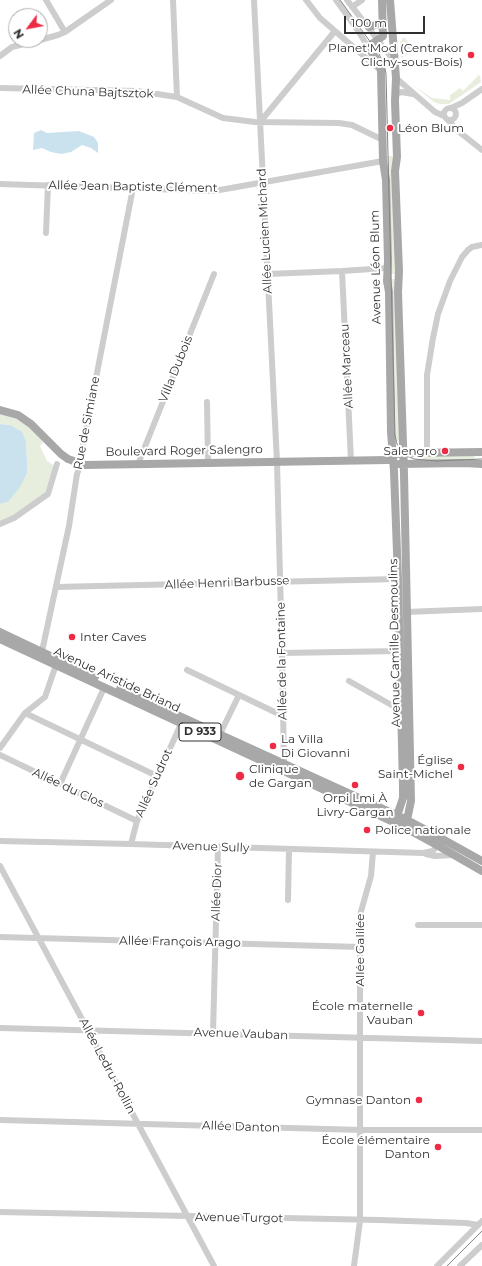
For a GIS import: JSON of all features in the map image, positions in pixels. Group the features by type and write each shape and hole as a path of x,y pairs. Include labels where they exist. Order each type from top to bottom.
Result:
{"main road":[{"path":"382,0 383,36 368,47 377,60 381,73 386,74 389,77 396,78"},
{"name":"Avenue Léon Blum","path":"390,0 396,78 395,95 397,157 395,171 404,464"},
{"path":"369,27 382,23"},
{"name":"Avenue Léon Blum","path":"381,73 383,161 386,180 388,261 386,268 388,292 391,460"},
{"name":"Boulevard Roger Salengro","path":"0,410 18,415 31,424 60,454 81,464 391,460"},
{"path":"391,460 403,454 482,452"},
{"path":"391,460 404,464 482,464"},
{"name":"Avenue Camille Desmoulins","path":"391,460 398,579 402,711 403,795 397,816"},
{"name":"Avenue Camille Desmoulins","path":"403,823 411,801 404,464"},
{"name":"Avenue Aristide Briand","path":"0,632 42,655 56,665 104,688 403,823 428,831 482,861"},
{"name":"Avenue Aristide Briand","path":"0,639 42,655 108,684 397,816"},
{"path":"397,816 403,823"},
{"name":"Avenue Aristide Briand","path":"403,823 435,844 482,871"}],"street":[{"path":"46,0 65,32"},
{"path":"48,38 65,32 111,0"},
{"path":"173,0 177,97"},
{"name":"Allée Lucien Michard","path":"254,0 276,462"},
{"path":"306,0 316,13 381,73"},
{"path":"336,0 368,47 360,52"},
{"path":"347,0 394,61"},
{"path":"352,7 362,0"},
{"path":"260,122 335,31"},
{"path":"0,56 11,48"},
{"path":"396,78 431,108 450,114 458,131 482,150"},
{"name":"Allée Chuna Bajtsztok","path":"0,88 137,91 177,97 223,118 260,122 339,123 352,126 383,140"},
{"path":"450,114 462,103 482,89"},
{"path":"395,95 401,92 415,94"},
{"name":"Allée Jean Baptiste Clément","path":"0,184 214,191 383,161"},
{"path":"46,233 48,185"},
{"name":"Rue de Simiane","path":"42,655 69,526 77,474 81,464 81,455 133,188"},
{"path":"427,453 427,375 432,338 438,314 450,281 462,257 472,247 482,245"},
{"path":"268,274 386,268"},
{"name":"Allée Marceau","path":"342,271 352,460"},
{"name":"Villa Dubois","path":"138,464 214,274"},
{"path":"207,402 208,463"},
{"name":"Allée de la Fontaine","path":"276,462 284,764"},
{"path":"0,524 14,518 48,494 57,464"},
{"name":"Allée Henri Barbusse","path":"56,587 398,579"},
{"path":"406,612 482,610"},
{"path":"282,653 400,651"},
{"path":"0,748 25,713 45,697 56,665"},
{"path":"187,670 283,716"},
{"path":"349,681 402,711"},
{"path":"60,784 104,688"},
{"path":"220,734 239,695"},
{"path":"25,713 157,776"},
{"name":"Allée Sudrot","path":"131,844 137,821 181,724"},
{"name":"Allée du Clos","path":"0,755 137,821"},
{"name":"Avenue Sully","path":"0,841 423,853 435,856 456,855"},
{"path":"423,853 433,851 436,847 435,844"},
{"name":"Allée Dior","path":"213,1034 218,847"},
{"path":"288,900 289,849"},
{"name":"Allée Galilée","path":"354,1266 360,1221 360,915 371,876 373,852"},
{"name":"Allée Ledru-Rollin","path":"0,866 214,1266"},
{"path":"418,925 482,925"},
{"name":"Allée François Arago","path":"0,937 360,947"},
{"name":"Avenue Vauban","path":"0,1028 482,1040"},
{"name":"Allée Danton","path":"0,1120 360,1130 482,1130"},
{"name":"Avenue Turgot","path":"0,1212 360,1221 418,1221 481,1225"},
{"path":"437,1266 481,1225"},
{"path":"460,1266 482,1245"}],"green space":[{"path":"404,37 416,50 401,58 400,42"},
{"path":"477,74 480,76 481,82 449,104 434,102 413,85 432,98 450,100 450,95 460,88 463,91 478,76"},
{"path":"385,156 395,156 397,274 389,274"},
{"path":"389,279 397,279 401,440 393,442"},
{"path":"0,413 23,421 41,439 43,443 40,446 47,461 55,466 45,493 14,516 0,521 0,504 8,502 27,473 27,463 26,442 10,425 0,424"},
{"path":"474,454 475,462 417,463 416,455"}],"water":[{"path":"41,130 47,133 79,131 94,137 98,143 98,153 91,148 82,145 71,152 61,154 42,148 33,150 34,133"},
{"path":"0,424 10,425 22,432 26,442 27,473 20,487 8,502 0,504"}],"tram line":[{"path":"340,0 379,54 384,64 386,74 395,435 397,444 403,454 414,459 436,461 482,459"},
{"path":"447,1266 482,1231"}],"place":[{"name":"Planet'Mod (Centrakor Clichy-sous-Bois)","path":"471,55"},
{"name":"Léon Blum","path":"390,128"},
{"name":"Salengro","path":"445,451"},
{"name":"Inter Caves","path":"72,637"},
{"name":"La Villa Di Giovanni","path":"273,746"},
{"name":"Église Saint-Michel","path":"461,767"},
{"name":"Clinique de Gargan","path":"240,776"},
{"name":"Orpi Lmi À Livry-Gargan","path":"355,785"},
{"name":"Police nationale","path":"367,830"},
{"name":"École maternelle Vauban","path":"421,1013"},
{"name":"Gymnase Danton","path":"419,1100"},
{"name":"École élémentaire Danton","path":"438,1147"}]}
